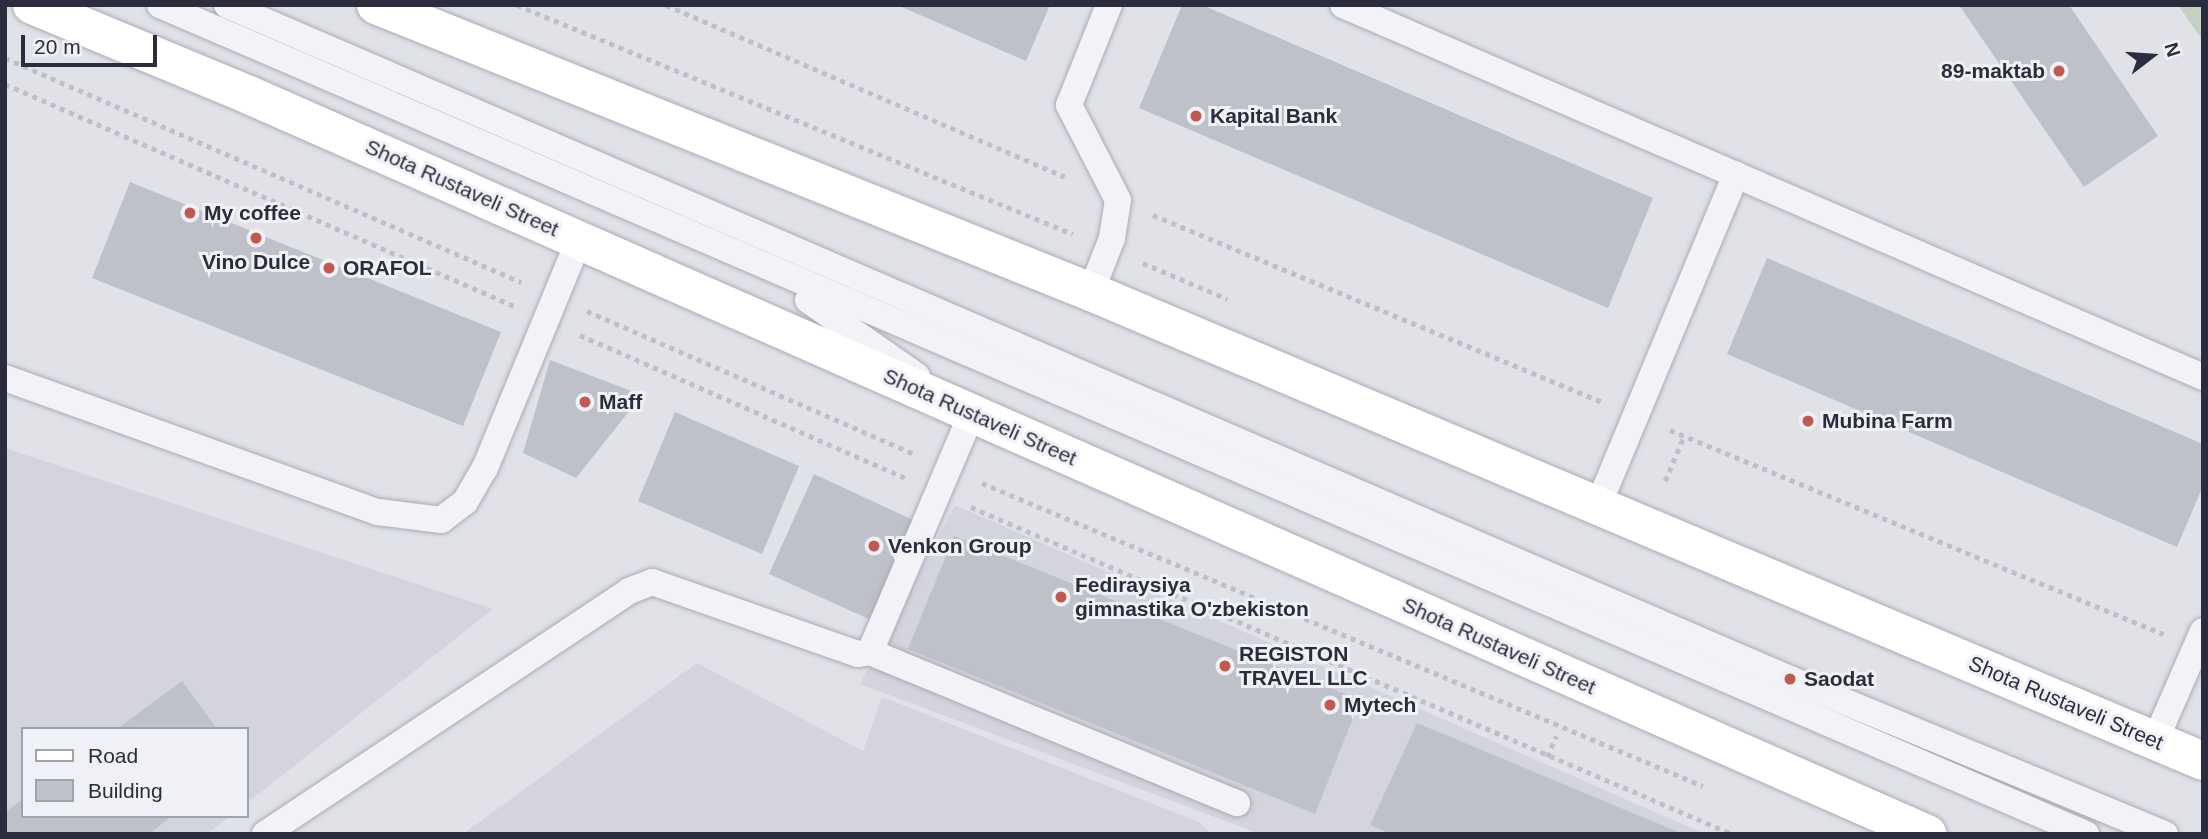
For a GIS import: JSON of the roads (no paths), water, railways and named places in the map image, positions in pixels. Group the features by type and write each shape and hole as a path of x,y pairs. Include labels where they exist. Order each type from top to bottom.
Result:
{"main road":[{"name":"Shota Rustaveli Street","path":"32,5 249,94 1927,834"},
{"name":"Shota Rustaveli Street","path":"376,5 1091,292 2203,761"}],"lane":[{"path":"160,5 757,266 2086,834"},
{"path":"227,5 1790,679 2165,834"},
{"path":"1091,292 1112,238 1118,200 1069,105 1109,5"},
{"path":"1343,5 2203,377"},
{"path":"1598,506 1736,175"},
{"path":"5,378 378,512 441,520 466,502 485,468 579,240"},
{"path":"757,266 972,413 870,652"},
{"path":"265,834 629,591 652,582 858,654 870,652 1237,803"},
{"path":"2155,741 2199,639"}],"place":[{"name":"89-maktab","path":"2059,71"},
{"name":"Kapital Bank","path":"1196,116"},
{"name":"My coffee","path":"190,213"},
{"name":"Vino Dulce","path":"256,238"},
{"name":"ORAFOL","path":"329,268"},
{"name":"Maff","path":"585,402"},
{"name":"Mubina Farm","path":"1808,421"},
{"name":"Venkon Group","path":"874,546"},
{"name":"Fediraysiya gimnastika O'zbekiston","path":"1061,597"},
{"name":"REGISTON TRAVEL LLC","path":"1225,666"},
{"name":"Saodat","path":"1790,679"},
{"name":"Mytech","path":"1330,705"}]}
